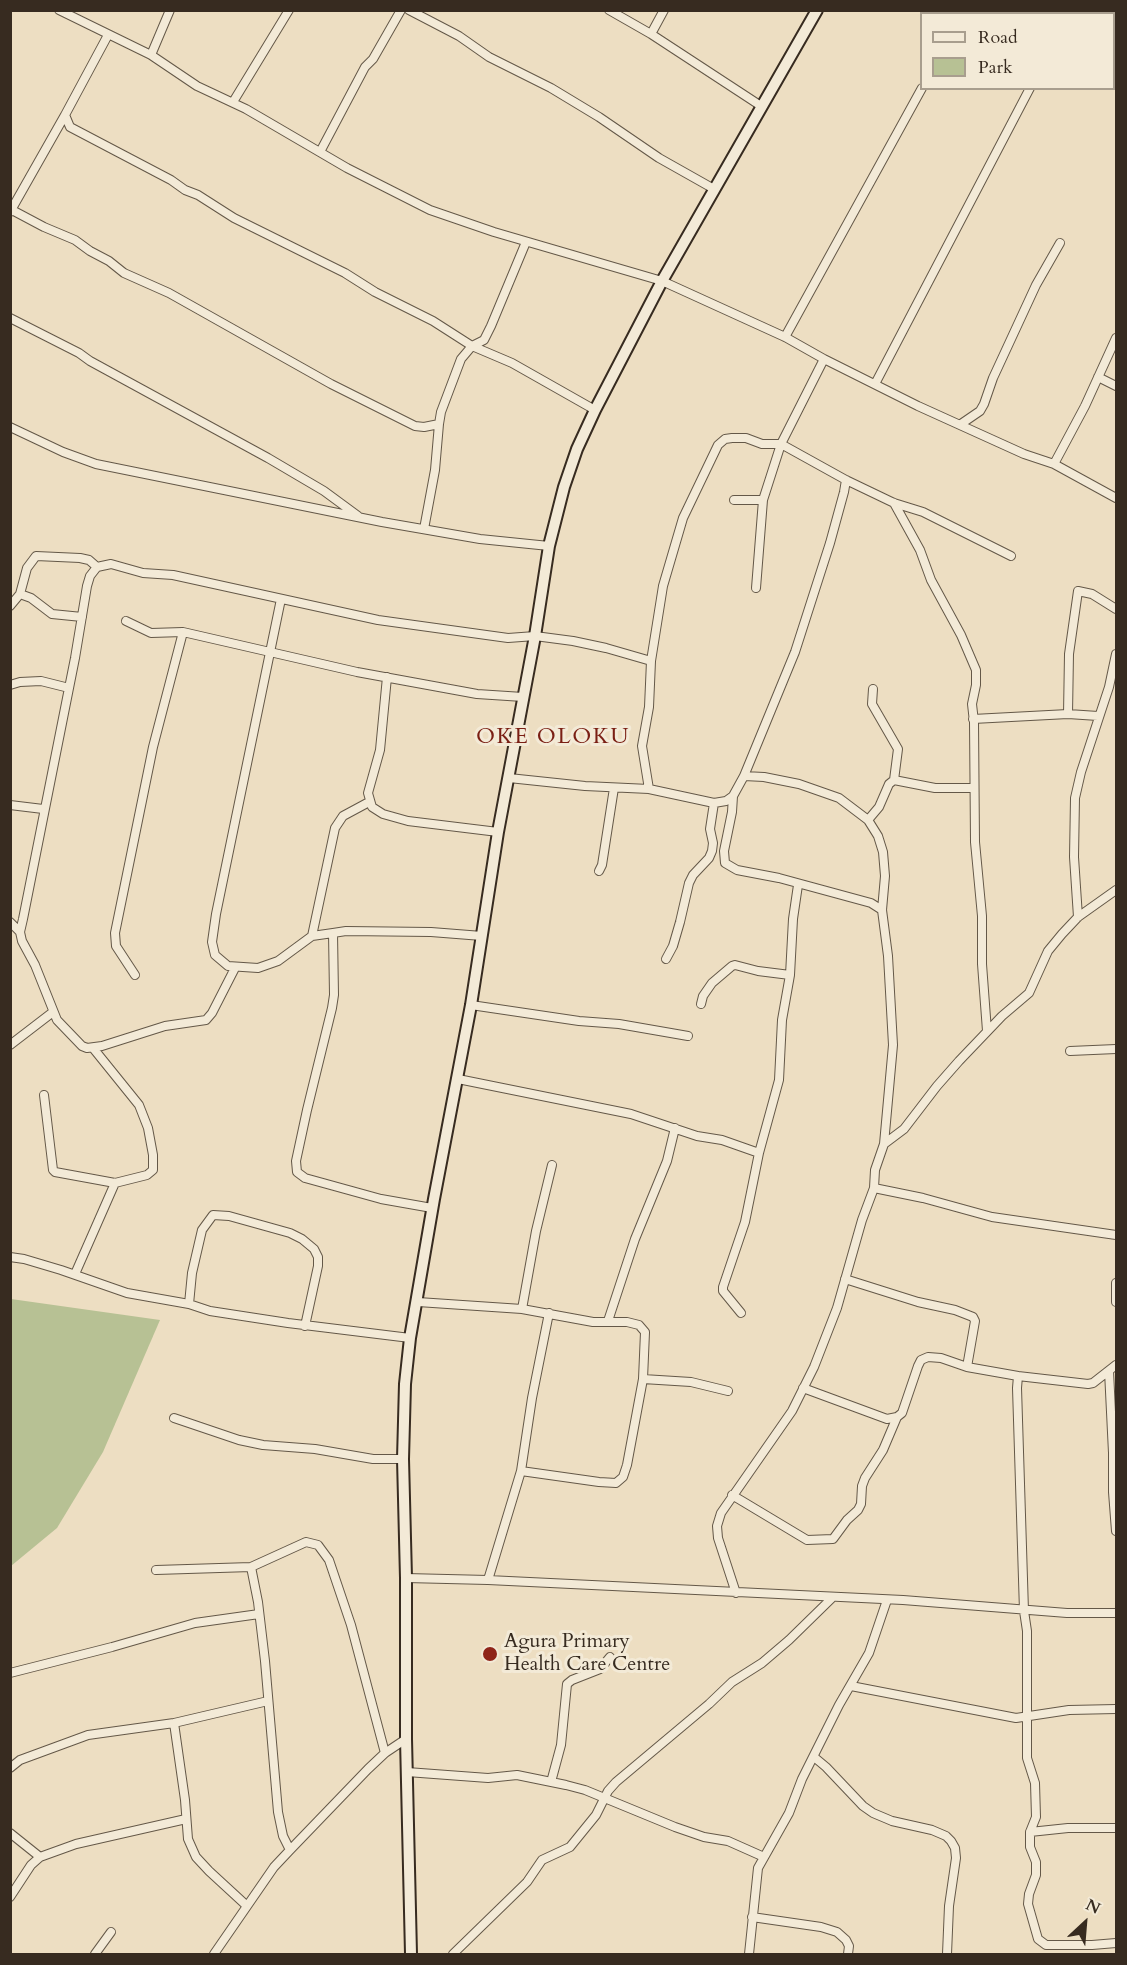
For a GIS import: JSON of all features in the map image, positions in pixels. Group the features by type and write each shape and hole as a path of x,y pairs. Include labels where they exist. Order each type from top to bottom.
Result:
{"street":[{"path":"59,10 108,36 151,55 197,86 233,102 387,189 430,210 526,242 662,281 785,337 918,406 1054,464 1116,498"},
{"path":"151,55 170,10"},
{"path":"233,102 289,10"},
{"path":"320,152 365,67 376,54 401,10"},
{"path":"409,10 459,36 489,57 551,88 659,158 714,189"},
{"path":"609,10 651,34 761,106"},
{"path":"651,34 664,10"},
{"path":"411,1954 403,1459 405,1384 410,1338 418,1302 432,1208 458,1079 498,832 535,636 549,546 564,487 577,449 595,410 662,281 817,10"},
{"path":"108,36 11,211 75,240 124,273 178,298 367,403 415,426 439,424"},
{"path":"785,337 921,90"},
{"path":"875,384 1029,90"},
{"path":"65,115 70,128 78,133 171,180 234,218 260,229 264,234 345,273 375,292 433,321 472,346 512,363 595,410"},
{"path":"424,529 435,470 441,412 461,359 472,346 484,340 491,326 526,242"},
{"path":"961,424 980,411 984,404 993,378 1036,285 1060,243"},
{"path":"10,318 79,353 90,362 268,458 324,491 359,517"},
{"path":"1054,464 1085,406 1116,338"},
{"path":"756,588 763,500 781,444 824,359"},
{"path":"1098,377 1116,386"},
{"path":"10,427 63,452 96,464 424,529 480,539 549,546"},
{"path":"649,789 642,746 649,707 651,661 663,586 683,518 718,446 724,439 746,438 762,444 781,444 846,480 894,503 923,512 1011,556"},
{"path":"846,480 830,543 795,652 744,776 733,796 724,851 725,863 737,870 779,878 871,903 882,910"},
{"path":"734,500 763,500"},
{"path":"894,503 920,550 932,580 961,635 976,670 972,704 975,842 982,916 982,964 987,1031"},
{"path":"10,606 20,594 27,567 36,556 80,558 89,560 97,567"},
{"path":"235,968 212,1013 206,1020 165,1026 93,1048 82,1046 57,1020 35,965 22,941 20,932 43,809 90,576 97,567 111,564 143,573 173,575 378,620 508,638 535,636 606,648 651,661"},
{"path":"1068,714 1069,654 1078,591 1092,594 1116,609"},
{"path":"20,594 31,598 52,614 82,617"},
{"path":"281,599 212,942 215,955 228,966 258,968 270,965 312,936 333,933 431,932 482,936"},
{"path":"126,621 151,633 183,632 387,677 477,693 523,697"},
{"path":"135,975 116,946 115,933 144,799 150,759 183,632"},
{"path":"1078,917 1075,798 1098,716 1109,687 1116,654"},
{"path":"387,677 380,750 368,793 369,802 375,811 408,821 498,832"},
{"path":"10,685 41,681 69,688"},
{"path":"868,820 879,807 889,784 894,780 898,749 872,704 873,689"},
{"path":"973,719 1068,714 1098,716"},
{"path":"736,1593 718,1538 717,1527 721,1513 792,1411 830,1325 874,1188 875,1170 884,1144 893,1045 888,956 882,910 885,876 883,852 878,836 868,820 838,798 765,777 744,776"},
{"path":"509,778 649,789 714,803 726,801 733,796"},
{"path":"894,780 935,788 974,788"},
{"path":"599,871 602,865 614,788"},
{"path":"312,936 335,828 343,816 369,802"},
{"path":"666,959 673,946 685,896 693,875 709,858 712,851 710,829 714,803"},
{"path":"10,806 43,809"},
{"path":"741,1312 723,1291 723,1287 745,1222 759,1153 779,1080 782,1020 790,975 793,919 798,885"},
{"path":"884,1144 904,1129 937,1086 987,1031 1029,993 1048,951 1078,917 1116,890"},
{"path":"10,922 20,932"},
{"path":"333,933 334,995 296,1161 297,1172 305,1178 381,1199 432,1208"},
{"path":"700,1004 712,983 735,965 758,972 790,975"},
{"path":"471,1005 579,1021 620,1024 688,1036"},
{"path":"10,1045 53,1012"},
{"path":"44,1095 53,1170 67,1175 115,1183 147,1175 153,1170 148,1128 139,1105 93,1048"},
{"path":"1070,1051 1116,1048"},
{"path":"458,1079 631,1114 696,1136 722,1140 759,1153"},
{"path":"608,1321 635,1239 667,1161 675,1128"},
{"path":"522,1309 536,1231 552,1165"},
{"path":"75,1274 115,1183"},
{"path":"874,1188 992,1217 1116,1235"},
{"path":"189,1304 192,1273 202,1230 213,1215 229,1216 290,1233 302,1239 314,1250 318,1257 318,1266 305,1326"},
{"path":"10,1257 75,1274 127,1293 189,1304 210,1311 305,1326 410,1338"},
{"path":"845,1279 974,1317 966,1367"},
{"path":"1116,1283 1116,1302"},
{"path":"418,1302 522,1309 593,1322 608,1321 639,1325 645,1332 643,1379 623,1478 616,1483 521,1471"},
{"path":"488,1580 521,1471 532,1398 549,1313"},
{"path":"732,1495 807,1540 833,1539 861,1504 865,1478 883,1450 897,1418 902,1413 921,1360 928,1357 941,1358 966,1367 1088,1384 1093,1383 1116,1365"},
{"path":"1109,1371 1116,1531"},
{"path":"1018,1376 1017,1415 1024,1611 1027,1631 1027,1758 1035,1783 1036,1817 1030,1832 1030,1847 1036,1862 1036,1875 1028,1904 1038,1939 1046,1945 1116,1943"},
{"path":"643,1379 691,1382 728,1391"},
{"path":"803,1388 887,1419 897,1418"},
{"path":"174,1418 239,1440 263,1445 315,1449 373,1459 403,1459"},
{"path":"156,1570 251,1568 306,1542 318,1545 324,1551 351,1625 385,1753"},
{"path":"251,1568 259,1614 278,1812 283,1836 290,1850"},
{"path":"406,1578 833,1597 1024,1611 1116,1613"},
{"path":"453,1954 527,1882 542,1860 570,1847 596,1815 608,1791 624,1775 710,1704 732,1682 762,1663 833,1597"},
{"path":"749,1954 756,1876 789,1813 838,1705 869,1653 888,1600"},
{"path":"10,1673 195,1623 259,1614"},
{"path":"551,1782 561,1745 567,1684 600,1669 610,1657"},
{"path":"851,1686 1016,1718 1069,1710 1116,1709"},
{"path":"10,1768 20,1760 88,1735 174,1723 268,1701"},
{"path":"174,1723 188,1839 196,1857 247,1906"},
{"path":"214,1954 274,1868 290,1850 385,1753 406,1739"},
{"path":"814,1757 863,1806 873,1813 892,1821 932,1830 946,1836 951,1841 955,1848 956,1858 949,1906 947,1954"},
{"path":"407,1772 488,1778 517,1775 585,1790 675,1827 704,1837 728,1841 764,1857"},
{"path":"10,1897 31,1865 40,1857 76,1844 186,1819"},
{"path":"1030,1832 1068,1828 1116,1828"},
{"path":"10,1833 40,1857"},
{"path":"752,1917 820,1927 837,1932 846,1940 849,1946 848,1954"},
{"path":"95,1954 111,1932"}],"green space":[{"path":"11,1299 160,1320 103,1452 57,1528 11,1566"}],"place":[{"name":"Agura Primary Health Care Centre","path":"490,1654"}],"district":[{"name":"OKE OLOKU","path":"553,738"}]}
